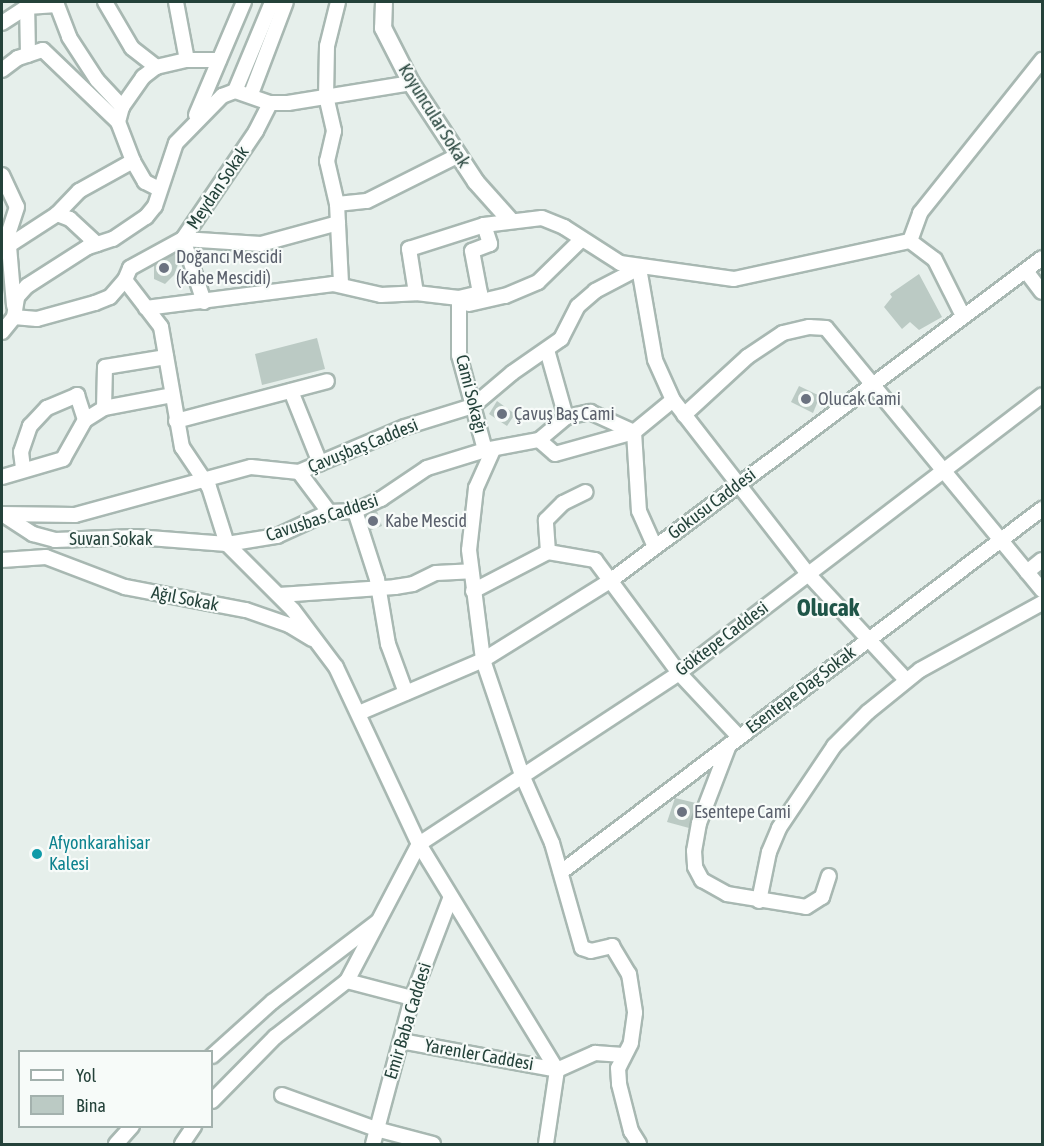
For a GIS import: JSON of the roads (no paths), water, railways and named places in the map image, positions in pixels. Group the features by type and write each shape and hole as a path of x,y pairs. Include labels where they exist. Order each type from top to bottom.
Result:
{"street":[{"path":"105,2 132,48 156,68"},
{"path":"176,2 187,60"},
{"path":"194,120 244,2"},
{"path":"235,91 272,2"},
{"path":"251,94 286,2"},
{"path":"338,2 327,46 326,96 334,131 327,161 337,204 341,284"},
{"name":"Koyuncular Sokak","path":"384,2 383,28 411,83 476,182 510,220"},
{"path":"2,23 27,4 57,5 75,47 122,107"},
{"path":"27,4 28,55"},
{"path":"56,61 75,47"},
{"path":"2,70 28,55 43,50 118,122 133,161 145,182 159,189"},
{"path":"118,122 122,107 143,77 156,68 187,60 219,60"},
{"path":"910,242 920,213 1042,60"},
{"path":"2,332 27,286 97,244 132,229 146,217 155,206 176,143 194,120 222,96 235,91 251,94 270,103 411,83"},
{"name":"Meydan Sokak","path":"14,311 36,319 110,297 125,280 130,268 183,239 256,131 270,103"},
{"path":"337,204 367,201 459,155"},
{"path":"8,246 57,214 79,190 133,161"},
{"path":"2,175 17,207 8,246 6,282 14,311"},
{"path":"57,214 70,219 97,244"},
{"path":"416,293 409,249 484,225 510,220 553,221 620,263 639,268 734,279 910,242 935,260 963,316"},
{"path":"204,302 183,239 261,244 338,223"},
{"path":"459,302 480,293 472,251 490,244 484,225"},
{"path":"147,308 341,284 381,295 416,293 459,302 505,296 538,282 581,240"},
{"name":"Gokusu Caddesi","path":"359,713 483,660 610,581 736,485 873,388 963,316 1042,258"},
{"path":"639,268 656,360 673,400 736,485 808,574 866,642 906,680"},
{"name":"Çavuşbaş Caddesi","path":"2,514 85,513 252,468 298,472 405,427 473,406 505,378 561,339 578,306 595,291 639,268"},
{"path":"1026,271 1042,292"},
{"path":"125,280 161,327 182,447 204,480 227,544 279,595 322,645 359,713 419,844 450,899 557,1070 546,1144"},
{"name":"Cami Sokağı","path":"459,302 459,355 473,406 489,450"},
{"path":"684,415 747,357 783,333 809,327 826,328 838,339 873,388 1042,590"},
{"path":"547,350 566,417"},
{"path":"104,408 105,368 166,357"},
{"path":"176,421 327,381"},
{"path":"291,391 320,463"},
{"path":"23,468 21,452 30,426 46,408 77,395 85,420"},
{"path":"2,477 23,468 63,459 85,420 104,408 172,395"},
{"name":"Göktepe Caddesi","path":"419,844 679,673 1042,395"},
{"path":"634,432 590,412 566,417 539,440 555,454 634,432 673,400"},
{"path":"634,432 639,511 656,547"},
{"name":"Cavusbas Caddesi","path":"227,544 277,536 329,512 355,510 381,499 427,468 489,450 539,440"},
{"path":"489,450 476,488 469,550 483,660 522,775 561,872 582,948 591,951 612,946 628,974 635,1014 631,1043 623,1055 619,1084 630,1131 639,1144"},
{"path":"298,472 329,512"},
{"path":"548,552 546,520 563,503 586,492"},
{"name":"Esentepe Dag Sokak","path":"561,872 1002,541 1042,508"},
{"path":"355,510 379,588 388,644 406,693"},
{"name":"Suvan Sokak","path":"2,514 33,534 48,538 136,537 227,544"},
{"path":"2,560 46,556 48,538"},
{"path":"473,591 548,552 595,560 679,673 734,741 699,823 695,867 712,887 759,901 811,906 822,897 829,876"},
{"name":"Ağıl Sokak","path":"46,556 125,586 246,610 289,625 322,645"},
{"path":"1028,572 1042,560"},
{"path":"279,595 413,584 436,573 471,571"},
{"path":"759,901 769,852 798,794 834,746 906,680 946,653 1042,603"},
{"path":"213,1100 275,1036 347,981 384,916 419,844"},
{"name":"Emir Baba Caddesi","path":"373,1144 412,998 450,899"},
{"path":"213,1055 272,1002 384,916"},
{"path":"347,981 412,998"},
{"name":"Yarenler Caddesi","path":"401,1041 557,1070"},
{"path":"557,1070 595,1053 623,1055"},
{"path":"282,1095 376,1129 433,1144"},
{"path":"116,1144 130,1128"},
{"path":"182,1144 193,1128"}],"place":[{"name":"Doğancı Mescidi (Kabe Mescidi)","path":"164,268"},
{"name":"Olucak Cami","path":"806,399"},
{"name":"Çavuş Baş Cami","path":"502,414"},
{"name":"Kabe Mescid","path":"373,521"},
{"name":"Esentepe Cami","path":"682,812"},
{"name":"Afyonkarahisar Kalesi","path":"37,854"}],"district":[{"name":"Olucak","path":"828,608"}]}
